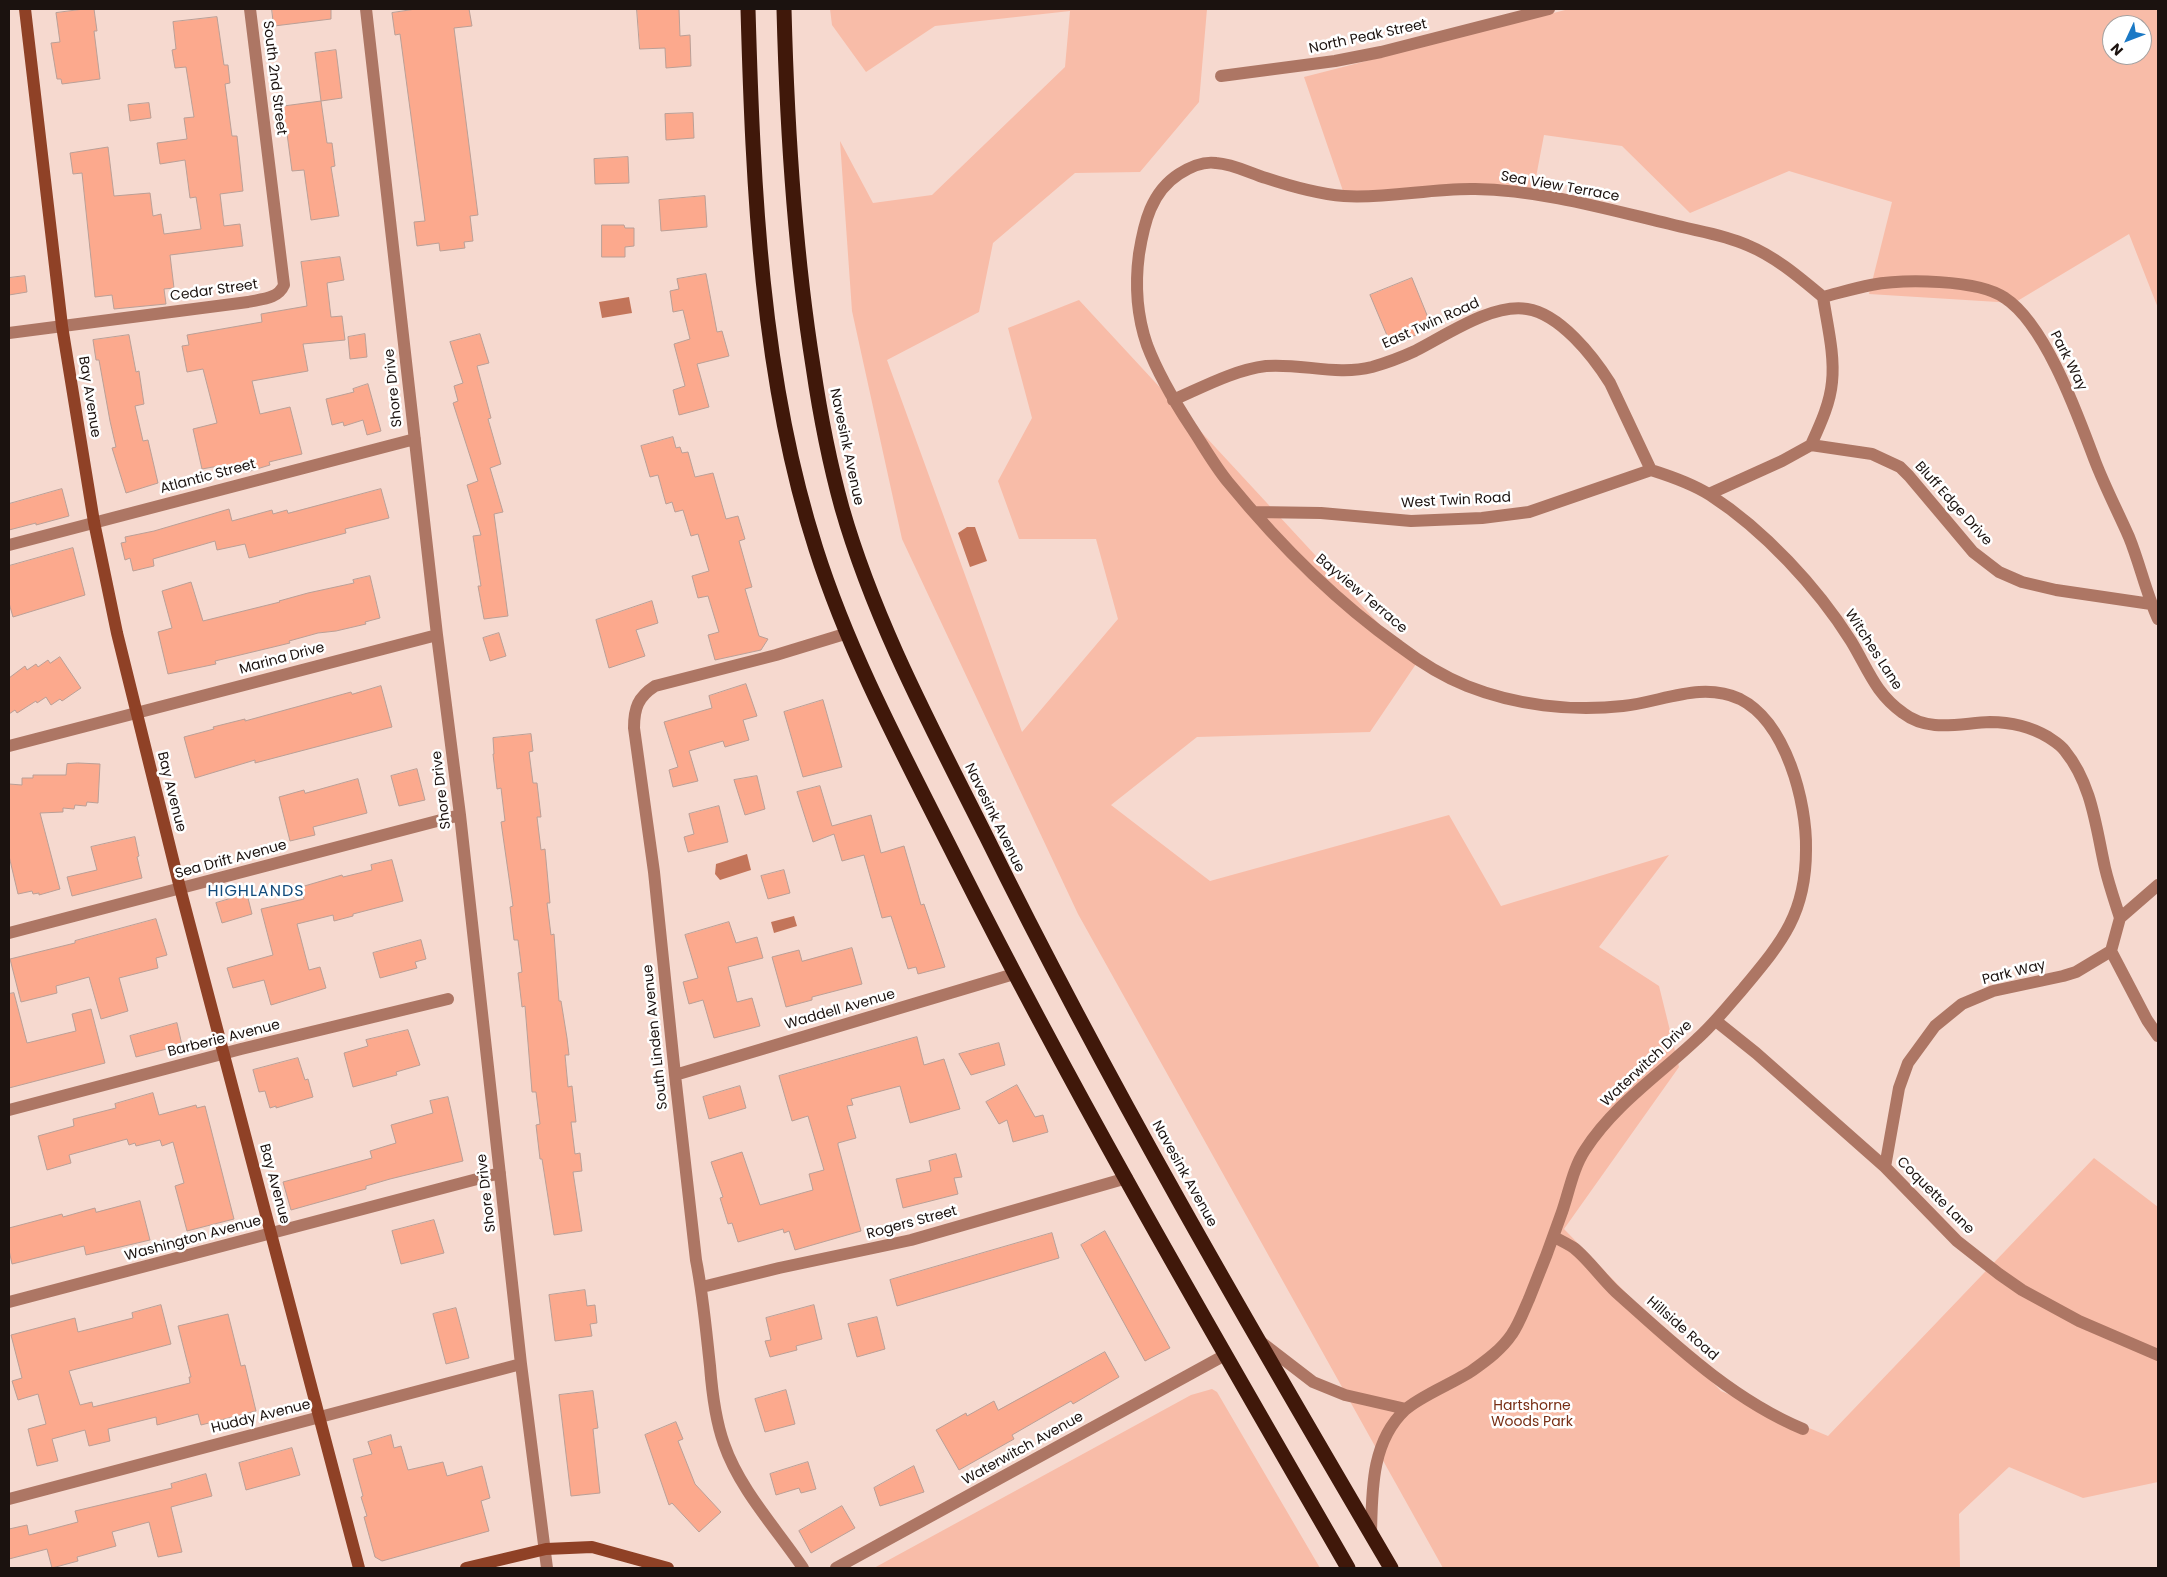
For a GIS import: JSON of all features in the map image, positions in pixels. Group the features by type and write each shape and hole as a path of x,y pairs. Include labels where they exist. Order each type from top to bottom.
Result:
{"highway":[{"path":"748,9 754,166 762,265 776,376 796,477 816,549 848,633 888,721 1014,974 1225,1354 1348,1568"},
{"name":"Navesink Avenue","path":"784,9 791,178 806,321 823,431 852,541 879,613 909,679 1023,912 1094,1046 1260,1341 1391,1568"}],"street":[{"name":"Bay Avenue","path":"24,9 62,326 94,522 135,713 359,1568"},
{"name":"South 2nd Street","path":"250,9 268,152"},
{"name":"Shore Drive","path":"366,9 437,634 460,815 521,1364 547,1568"},
{"name":"North Peak Street","path":"1221,76 1335,61 1372,54 1549,9"},
{"name":"Cedar Street","path":"9,332 248,302 274,297 281,292 284,285 268,152"},
{"name":"Sea View Terrace","path":"1148,214 1161,190 1176,176 1210,161 1233,166 1274,181 1340,196 1373,197 1442,189 1484,189 1521,192 1607,209 1745,244 1791,270 1823,296"},
{"name":"Bayview Terrace","path":"1148,214 1142,233 1138,267 1140,319 1148,349 1173,400 1224,477 1299,562 1369,625 1418,660 1459,683 1494,696 1518,702 1577,708 1628,706 1690,692 1715,692 1741,700 1757,712 1776,736 1788,758"},
{"name":"Park Way","path":"1823,296 1873,285 1924,282 1962,285 1991,291 2005,298 2023,315 2037,333 2067,389 2103,481 2130,538 2151,604 2158,619"},
{"path":"1709,494 1782,461 1811,445 1820,426 1832,382 1832,364 1823,296"},
{"name":"East Twin Road","path":"1173,400 1244,370 1268,366 1339,370 1371,367 1412,352 1489,314 1526,308 1543,314 1558,324 1585,349 1601,369 1610,383 1651,470"},
{"name":"Atlantic Street","path":"9,545 415,439"},
{"name":"Bluff Edge Drive","path":"1811,445 1872,454 1900,467 1973,552 1999,572 2022,582 2056,590 2151,604"},
{"name":"Witches Lane","path":"1651,470 1709,494 1758,532 1804,578 1850,641 1874,684 1887,702 1905,715 1923,724 1934,726 1992,722 2015,724 2038,731 2065,750 2074,762 2096,819 2106,871 2118,912"},
{"name":"West Twin Road","path":"1255,512 1321,513 1411,520 1482,518 1529,512 1651,470"},
{"name":"South Linden Avenue","path":"804,1568 744,1485 724,1445 713,1395 702,1287 696,1260 674,1075 654,872 634,728 634,712 645,693 655,686 776,655 848,633"},
{"name":"Marina Drive","path":"9,746 437,634"},
{"name":"Waterwitch Drive","path":"1406,1409 1465,1375 1504,1344 1513,1333 1554,1236 1580,1158 1590,1143 1620,1107 1716,1021 1780,944 1799,905 1807,848 1802,806 1796,778 1788,758"},
{"name":"Sea Drift Avenue","path":"9,933 460,815"},
{"path":"2158,885 2118,912 2111,951 2147,1020 2158,1036"},
{"name":"Park Way","path":"1885,1167 1894,1106 1908,1063 1941,1020 1962,1004 1993,991 2076,972 2111,951"},
{"name":"Waddell Avenue","path":"674,1075 1014,974"},
{"name":"Barberie Avenue","path":"9,1110 448,999"},
{"name":"Coquette Lane","path":"1716,1021 1756,1053 1885,1167 1957,1241 1999,1274 2022,1290 2079,1321 2158,1355"},
{"name":"Washington Avenue","path":"9,1302 500,1173"},
{"name":"Rogers Street","path":"702,1287 779,1268 911,1240 1127,1178"},
{"name":"Hillside Road","path":"1554,1236 1575,1248 1603,1280 1660,1332 1717,1379 1779,1419 1803,1429"},
{"path":"1260,1341 1313,1382 1345,1395 1406,1409 1380,1444 1372,1496 1371,1534"},
{"name":"Waterwitch Avenue","path":"836,1568 1225,1354"},
{"name":"Huddy Avenue","path":"9,1499 521,1364"},
{"path":"466,1568 546,1549 592,1547 668,1568"}],"green space":[{"name":"Hartshorne Woods Park","path":"830,9 1207,9 1199,102 1140,172 1075,173 993,243 979,312 887,360 1022,732 1118,619 1096,539 1019,539 998,481 1032,418 1008,328 1079,300 1416,664 1370,732 1197,737 1111,805 1210,881 1449,815 1501,906 1669,855 1599,947 1659,986 1679,1067 1564,1229 1721,1391 1828,1436 2094,1158 2158,1207 2158,1482 2083,1498 2009,1467 1959,1514 1960,1568 1443,1568 1078,914 902,539 852,311 840,141 873,203 932,195 1065,67 1070,11 935,26 866,72 832,25"},
{"path":"1569,9 2158,9 2158,308 2129,234 2014,303 1869,294 1892,202 1789,171 1690,213 1622,146 1544,135 1533,193 1343,191 1304,77"},
{"path":"1212,1389 1217,1392 1320,1568 874,1568 1191,1395"}],"shaded area":[{"path":"629,297 632,313 602,318 599,302"},
{"path":"967,527 975,527 987,561 970,567 958,533"},
{"path":"747,854 751,870 720,880 715,874 716,864"},
{"path":"794,916 797,926 774,933 771,922"}],"building":[{"path":"94,9 97,31 94,31 100,79 62,84 61,79 57,79 51,43 60,42 56,13"},
{"path":"272,9 331,9 331,19 274,26"},
{"path":"416,9 469,9 472,26 454,28 478,215 470,216 473,241 464,242 465,248 440,251 439,243 417,246 414,222 425,221 400,34 395,35 392,13"},
{"path":"637,9 679,9 680,36 690,35 691,66 666,68 665,48 640,49"},
{"path":"217,17 224,65 228,65 230,83 225,84 232,136 237,136 243,191 220,194 224,226 240,224 243,246 170,255 174,288 164,289 166,304 114,309 112,295 95,297 82,173 73,174 70,153 108,147 114,196 150,193 153,216 161,214 164,234 201,229 196,197 190,198 185,160 160,164 157,143 187,139 184,118 194,117 186,67 175,68 172,50 176,49 173,22"},
{"path":"336,50 342,98 321,101 315,53"},
{"path":"321,101 327,143 332,143 335,166 331,167 339,216 311,220 304,170 292,171 286,126 279,127 276,107"},
{"path":"149,103 151,118 130,121 128,105"},
{"path":"693,113 694,138 666,140 665,114"},
{"path":"628,157 629,183 595,184 594,159"},
{"path":"705,196 707,227 661,231 659,200"},
{"path":"602,225 624,225 625,228 634,228 634,246 625,247 625,257 602,257"},
{"path":"340,257 344,280 327,283 331,317 342,316 345,340 303,344 308,371 252,381 260,414 290,407 302,454 269,462 270,465 250,471 248,465 225,471 224,465 202,469 193,429 217,423 203,369 187,372 182,346 189,345 187,335 262,322 261,314 307,306 301,262"},
{"path":"706,274 717,332 722,331 729,356 697,364 709,407 679,415 673,390 685,386 674,344 690,339 683,310 673,312 670,291 679,289 677,279"},
{"path":"25,276 27,292 9,295 9,278"},
{"path":"1412,278 1429,320 1413,327 1416,335 1391,345 1370,295"},
{"path":"365,334 367,357 350,359 348,337"},
{"path":"480,334 489,363 477,366 491,418 488,419 501,464 490,468 503,512 494,514 508,616 484,619 478,586 481,586 473,536 481,535 467,485 478,481 453,403 458,401 454,386 463,383 450,342"},
{"path":"129,335 136,372 139,371 144,404 135,406 143,441 148,440 158,483 126,493 112,448 116,447 99,360 96,360 93,340"},
{"path":"368,384 381,431 367,435 363,420 344,426 343,422 332,425 326,399 354,392 353,389"},
{"path":"673,437 676,448 680,447 682,453 688,452 695,477 713,473 726,519 738,516 745,539 739,541 752,587 745,589 759,636 768,639 761,650 715,660 708,635 719,632 708,596 698,598 692,576 709,571 698,534 691,536 683,510 675,512 672,502 666,504 658,475 650,477 641,446"},
{"path":"62,489 69,516 9,530 9,504"},
{"path":"381,489 389,518 345,529 346,533 249,558 245,544 217,550 215,541 153,559 154,566 133,571 130,558 125,560 121,543 126,542 125,537 154,531 229,509 232,521 272,510 273,514 287,510 288,513"},
{"path":"73,548 85,595 13,617 9,603 9,566"},
{"path":"370,576 380,618 365,622 366,624 318,633 289,641 290,643 215,661 216,664 168,674 158,632 172,628 162,591 191,582 203,621 308,593 354,583 353,580"},
{"path":"652,601 658,623 636,630 645,656 609,668 596,620"},
{"path":"499,633 506,656 490,661 483,638"},
{"path":"60,657 81,688 62,701 60,699 51,705 46,697 17,713 15,710 9,714 9,678 25,666 27,670 36,664 38,667 48,660 50,663"},
{"path":"746,684 757,716 743,720 749,740 725,747 723,741 689,751 698,781 673,787 669,770 678,767 664,722 712,708 709,696"},
{"path":"381,686 392,727 255,763 255,760 195,778 184,737 214,729 213,727 245,719 245,721 351,692 352,694"},
{"path":"823,700 842,767 803,777 784,712"},
{"path":"531,734 533,751 529,752 533,783 537,783 541,817 537,817 541,850 545,849 550,903 547,903 551,935 554,934 559,1001 561,1001 569,1055 565,1055 568,1087 572,1086 576,1122 571,1122 575,1154 580,1153 582,1171 573,1172 582,1231 554,1235 542,1159 540,1159 536,1125 540,1124 536,1092 532,1092 525,1006 522,1007 518,973 522,972 518,940 514,940 510,907 513,906 501,822 505,821 501,788 497,789 493,754 493,738"},
{"path":"67,764 100,764 98,803 87,802 86,806 75,805 74,809 63,808 63,812 40,813 60,889 39,895 39,893 33,894 32,891 18,894 9,856 9,784 22,785 22,778 33,778 33,775 66,775"},
{"path":"417,769 425,800 399,806 391,776"},
{"path":"757,776 765,809 745,815 734,780"},
{"path":"358,779 367,813 313,827 315,835 290,841 279,797 304,790 305,793"},
{"path":"820,786 832,826 871,815 881,853 904,846 921,905 924,904 945,967 918,974 916,967 908,969 891,916 882,918 864,855 842,861 834,834 813,842 797,792"},
{"path":"719,806 728,842 688,852 684,837 694,834 689,814"},
{"path":"135,837 142,878 72,896 67,877 97,870 91,847"},
{"path":"392,860 403,901 334,921 333,915 297,924 309,970 320,967 326,988 271,1005 264,980 233,988 227,968 273,955 261,909 304,899 301,887 342,875 343,877 372,870 371,865"},
{"path":"784,870 790,893 768,899 761,876"},
{"path":"247,894 252,914 222,923 216,903"},
{"path":"156,919 167,955 156,958 158,968 119,978 128,1011 101,1019 89,977 56,986 57,993 21,1002 10,959 75,943 75,941"},
{"path":"729,922 736,943 757,937 763,958 728,967 737,1002 752,998 760,1026 714,1038 703,1000 689,1004 683,982 698,978 685,935"},
{"path":"421,940 426,959 415,962 417,968 380,978 373,953"},
{"path":"852,948 862,984 812,997 812,1000 786,1007 772,957 799,950 802,961"},
{"path":"14,993 27,1043 76,1031 72,1014 91,1009 105,1063 9,1088 9,994"},
{"path":"177,1023 182,1045 136,1057 130,1036"},
{"path":"408,1030 420,1065 396,1072 397,1075 353,1087 344,1053 368,1046 366,1040"},
{"path":"917,1037 924,1065 944,1059 960,1109 910,1123 900,1086 851,1099 853,1105 847,1106 856,1138 838,1143 838,1145 861,1231 795,1250 789,1231 784,1233 783,1229 738,1242 732,1223 728,1224 720,1198 723,1197 711,1162 742,1152 760,1205 813,1190 809,1174 824,1170 808,1116 792,1121 779,1076"},
{"path":"999,1043 1005,1065 971,1075 959,1054"},
{"path":"298,1058 305,1080 308,1079 313,1097 270,1108 265,1091 259,1092 253,1070"},
{"path":"1017,1085 1035,1117 1043,1115 1048,1132 1013,1142 1007,1120 999,1124 986,1102"},
{"path":"740,1086 746,1108 709,1119 703,1097"},
{"path":"153,1093 159,1115 196,1105 197,1108 205,1106 234,1219 187,1231 175,1186 184,1183 173,1142 162,1146 160,1140 136,1146 135,1143 129,1145 127,1139 69,1155 71,1163 47,1170 38,1136 74,1126 73,1119 116,1108 115,1104"},
{"path":"448,1097 463,1161 390,1179 366,1186 366,1189 291,1210 283,1182 372,1158 370,1151 396,1143 391,1125 433,1113 430,1101"},
{"path":"956,1154 962,1177 954,1178 958,1194 903,1208 896,1179 931,1171 929,1161"},
{"path":"140,1201 150,1240 86,1255 84,1246 12,1264 9,1250 9,1228 62,1214 63,1217 95,1208 96,1212"},
{"path":"434,1220 444,1253 401,1264 392,1231"},
{"path":"1105,1231 1170,1348 1145,1361 1081,1245"},
{"path":"1052,1233 1059,1258 897,1306 890,1280"},
{"path":"585,1290 587,1306 595,1305 597,1323 590,1324 592,1336 555,1341 549,1295"},
{"path":"161,1305 171,1344 69,1371 80,1405 92,1402 93,1407 190,1383 189,1377 191,1377 178,1326 228,1314 241,1366 245,1365 256,1411 201,1425 198,1414 157,1425 156,1417 108,1429 110,1441 89,1446 85,1430 52,1439 58,1461 37,1466 28,1429 46,1424 38,1394 18,1400 12,1381 22,1378 11,1335 75,1318 78,1332 133,1318 132,1313"},
{"path":"814,1305 822,1339 796,1346 797,1350 770,1357 765,1341 771,1340 766,1318"},
{"path":"456,1308 469,1358 446,1364 433,1314"},
{"path":"877,1317 885,1349 857,1357 848,1324"},
{"path":"1105,1352 1119,1377 1073,1404 1071,1401 1012,1435 1014,1439 959,1470 936,1430 966,1413 967,1416 994,1401 998,1410"},
{"path":"786,1390 795,1424 765,1432 755,1399"},
{"path":"593,1391 598,1428 593,1429 600,1493 571,1496 559,1395"},
{"path":"676,1422 683,1439 678,1441 695,1484 721,1512 699,1532 672,1503 669,1505 645,1435"},
{"path":"391,1435 394,1448 401,1446 408,1470 443,1462 447,1476 482,1466 490,1498 481,1501 489,1531 382,1561 375,1557 364,1517 367,1516 353,1459 372,1454 368,1442"},
{"path":"292,1448 300,1475 246,1490 239,1463"},
{"path":"808,1462 816,1489 801,1493 799,1488 776,1495 770,1474"},
{"path":"914,1466 924,1492 880,1506 874,1488"},
{"path":"206,1474 212,1496 171,1507 182,1552 158,1557 149,1522 112,1532 116,1546 77,1557 78,1561 52,1568 47,1549 9,1559 9,1529 27,1525 29,1535 78,1522 75,1511 172,1488 171,1484"},
{"path":"842,1506 855,1528 811,1553 799,1531"}],"district":[{"name":"HIGHLANDS","path":"256,892"}]}
